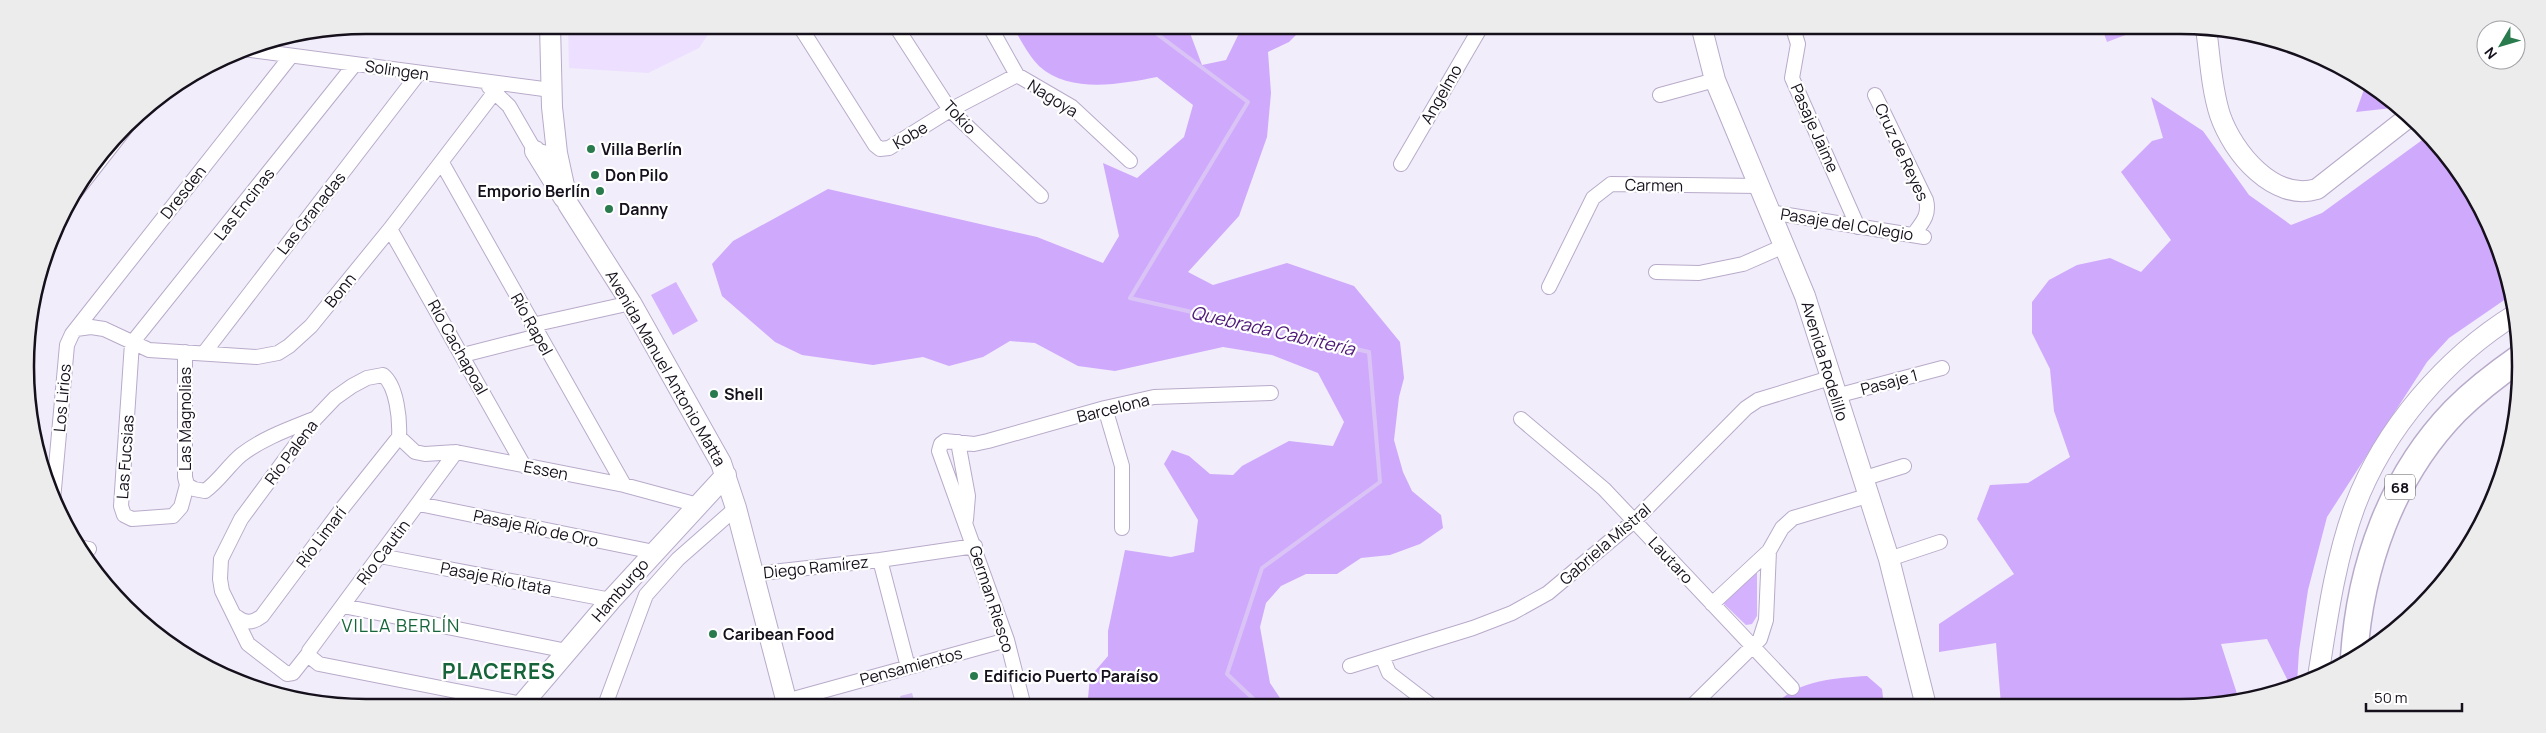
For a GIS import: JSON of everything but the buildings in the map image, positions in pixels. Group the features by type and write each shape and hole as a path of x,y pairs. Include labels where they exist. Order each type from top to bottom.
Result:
{"highway":[{"name":"68","path":"2355,649 2364,586 2376,542 2395,496 2434,436 2455,411 2486,383 2512,364"},
{"name":"68","path":"2370,639 2372,617 2383,568 2400,520 2411,498 2452,437 2486,403 2512,382"}],"street":[{"name":"Avenida Manuel Antonio Matta","path":"550,34 551,90 557,153 568,204 631,303 715,451 726,475 786,699"},
{"name":"Kobe","path":"804,34 875,145 880,149 889,148 950,110 1017,76"},
{"name":"Tokio","path":"901,34 950,110 1041,196"},
{"name":"Nagoya","path":"994,34 1017,76 1072,107 1130,161"},
{"name":"Angelmo","path":"1401,164 1477,34"},
{"name":"Avenida Rodelillo","path":"1703,34 1715,80 1805,296 1864,487 1889,559 1924,699"},
{"name":"Pasaje Jaime","path":"1795,34 1798,44 1792,78 1858,227"},
{"path":"2207,35 2215,96 2227,131 2251,164 2272,183 2285,190 2306,192 2317,189 2404,121"},
{"name":"Solingen","path":"259,51 482,82 497,88"},
{"name":"Dresden","path":"76,329 89,310 291,56"},
{"name":"Las Encinas","path":"127,339 355,64"},
{"name":"Las Granadas","path":"204,353 419,73"},
{"path":"1660,95 1715,80"},
{"path":"497,88 551,90"},
{"path":"497,88 568,204"},
{"name":"Bonn","path":"76,329 91,327 127,339 149,350 257,357 278,353 289,346 311,326 442,163 497,88"},
{"path":"509,106 514,94 525,88"},
{"name":"Cruz de Reyes","path":"1875,96 1926,200 1928,208 1918,236"},
{"path":"535,152 557,153"},
{"name":"Río Rapel","path":"442,163 624,485"},
{"name":"Carmen","path":"1549,287 1593,198 1610,184 1759,186"},
{"name":"Pasaje del Colegio","path":"1770,212 1918,236"},
{"name":"Río Cachapoal","path":"390,229 463,355 524,466"},
{"path":"1656,272 1700,273 1744,264 1784,246"},
{"path":"463,355 535,330 631,303"},
{"name":"Bonn","path":"89,310 127,339"},
{"path":"2320,668 2336,577 2355,506 2373,467 2393,435 2428,388 2468,350 2509,320"},
{"name":"Los Lirios","path":"55,482 67,345 76,329"},
{"name":"Las Fucsias","path":"127,339 121,506 124,514 132,518 173,516 181,508 188,485"},
{"name":"Las Magnolias","path":"185,352 185,477 188,485"},
{"name":"Pasaje 1","path":"1833,387 1942,368"},
{"name":"Río Palena","path":"309,653 293,672 287,674 252,649 222,591 220,579 221,559 241,518 315,419 335,398 352,386 367,378 384,375 391,385 400,426 399,436"},
{"name":"Gabriela Mistral","path":"1350,666 1473,628 1512,613 1548,593 1634,521 1746,408 1758,400 1833,387"},
{"name":"Barcelona","path":"958,442 974,444 988,441 1105,408 1154,397 1271,392"},
{"path":"1105,408 1122,466 1122,528"},
{"path":"188,485 194,489 205,491 215,484 240,456 261,442 315,419"},
{"name":"Lautaro","path":"1522,419 1592,478 1792,688"},
{"name":"Essen","path":"399,436 415,452 425,454 456,452 624,485 698,505"},
{"name":"Río Limarí","path":"237,617 248,622 254,622 262,616 399,436"},
{"name":"German Riesco","path":"966,521 968,496 958,442 945,441 941,444 940,452 955,500 966,521 1007,640 1022,699"},
{"name":"Río Cautin","path":"309,653 456,452"},
{"path":"1712,604 1769,551 1782,528 1793,518 1864,487 1904,466"},
{"name":"Hamburgo","path":"527,699 611,600 726,475"},
{"name":"Pasaje Río de Oro","path":"419,504 654,552"},
{"path":"607,699 646,595 678,559 736,508"},
{"path":"1889,559 1940,542"},
{"name":"Diego Ramírez","path":"753,574 880,560 975,546"},
{"path":"1699,699 1760,639 1766,620 1769,551"},
{"name":"Pasaje Río Itata","path":"380,556 611,600"},
{"name":"Diego Ramírez","path":"880,560 908,667"},
{"path":"343,606 567,651"},
{"name":"Pensamientos","path":"803,699 908,667 1007,640"},
{"path":"309,653 312,661 319,664 487,699"},
{"path":"1382,656 1389,673 1423,699"}],"shaded area":[{"path":"568,34 708,34 699,48 648,73 569,68"},
{"path":"1017,34 1190,34 1202,65 1226,60 1239,34 1297,34 1289,42 1268,52 1271,93 1267,137 1239,216 1188,272 1213,285 1287,263 1354,286 1400,342 1404,378 1399,397 1394,440 1403,472 1412,491 1441,515 1443,528 1420,544 1390,555 1361,558 1337,574 1306,574 1281,586 1266,603 1260,627 1270,683 1281,699 1088,698 1090,677 1108,656 1108,631 1125,550 1171,557 1194,552 1198,520 1164,464 1172,450 1189,456 1210,474 1233,475 1242,466 1289,441 1333,446 1344,422 1318,373 1272,355 1223,347 1115,371 1078,366 1035,343 1010,341 983,357 949,366 923,357 873,365 802,355 775,342 722,296 712,264 733,241 828,189 1037,237 1103,263 1119,236 1103,163 1137,178 1184,137 1193,105 1157,77 1096,85 1065,81 1051,75 1039,66 1024,47"},
{"path":"2104,34 2128,34 2107,42"},
{"path":"2364,90 2389,108 2356,112"},
{"path":"2151,97 2203,131 2249,195 2291,225 2322,213 2423,139 2456,182 2478,219 2495,260 2505,299 2449,338 2427,362 2327,517 2308,590 2299,651 2297,678 2288,681 2267,639 2221,644 2237,694 2201,699 2001,699 1996,643 1939,652 1939,624 2014,574 1977,519 1990,485 2028,483 2070,457 2054,411 2050,369 2032,333 2032,302 2049,280 2077,265 2110,258 2141,272 2171,240 2121,172 2152,141 2163,138"},
{"path":"676,282 698,321 673,335 651,295"},
{"path":"1757,569 1757,616 1752,624 1746,625 1723,603"},
{"path":"1867,676 1882,689 1883,699 1781,699 1805,686 1842,678"},
{"path":"912,693 914,699 901,699 900,696"}],"waterway":[{"name":"Quebrada Cabritería","path":"1157,34 1248,102 1130,298 1369,352 1380,482 1262,568 1227,674 1254,699"}],"place":[{"name":"Villa Berlín","path":"591,149"},
{"name":"Don Pilo","path":"595,175"},
{"name":"Emporio Berlín","path":"600,191"},
{"name":"Danny","path":"609,209"},
{"name":"Shell","path":"714,394"},
{"name":"Caribean Food","path":"713,634"},
{"name":"Edificio Puerto Paraíso","path":"974,676"}],"district":[{"name":"VILLA BERLÍN","path":"401,625"},
{"name":"PLACERES","path":"499,671"}]}
